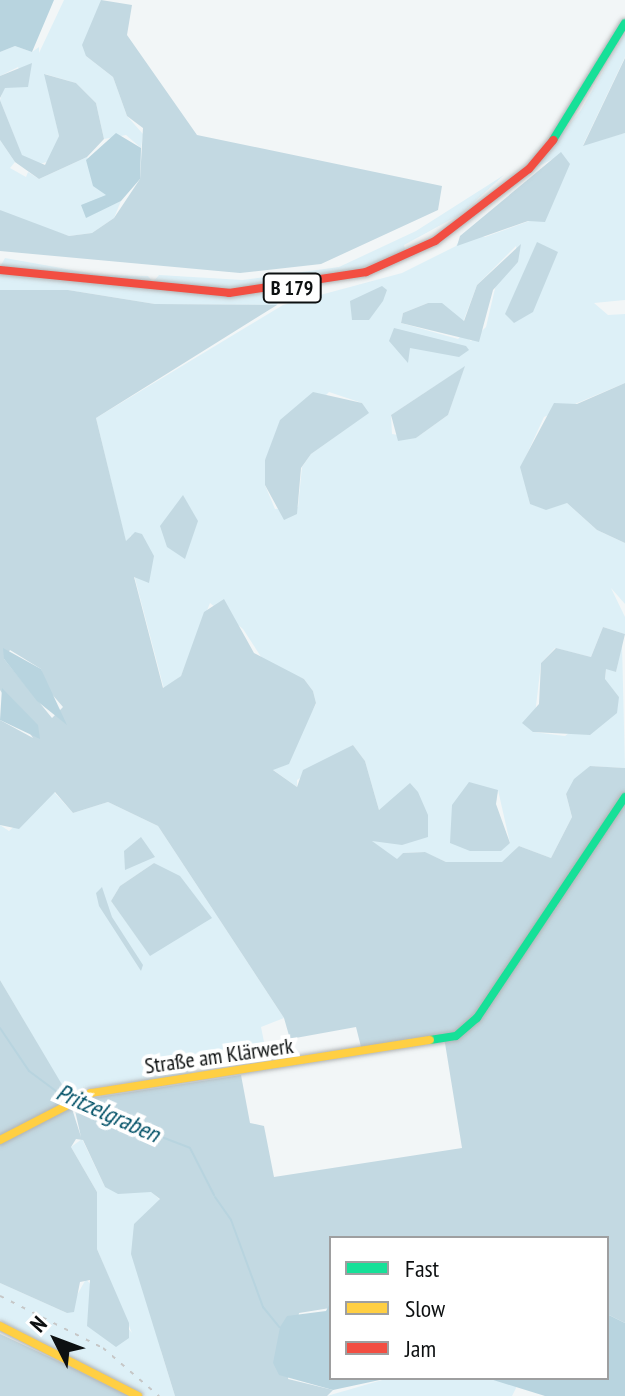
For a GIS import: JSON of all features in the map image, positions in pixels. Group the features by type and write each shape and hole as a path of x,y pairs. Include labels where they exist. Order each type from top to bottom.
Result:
{"street":[{"name":"B 179","path":"0,270 229,293 279,290 366,272 435,241 529,169 568,122 625,23"},
{"name":"Straße am Klärwerk","path":"0,1140 60,1114 70,1101 456,1036 477,1018 625,797"},
{"path":"0,1326 138,1396"}],"shaded area":[{"path":"0,0 54,0 32,52 15,46 0,52"},
{"path":"64,0 101,0 86,56 113,77 127,116 143,134 141,148 126,135 104,139 96,103 76,83 45,74 59,136 50,161 36,165 22,156 0,100 4,87 28,86 18,67 0,76 0,52 15,46 32,52 39,47 39,53"},
{"path":"101,0 132,5 127,35 197,135 442,186 438,210 321,264 240,273 0,251 0,210 69,236 92,233 114,218 140,179 143,128 127,116 113,77 86,56 82,45"},
{"path":"625,33 625,57 583,145 625,133 625,300 594,303 608,315 625,314 625,383 544,417 521,467 530,504 567,503 597,530 625,543 625,604 611,588 625,617 625,634 603,627 591,657 555,648 541,663 533,732 565,736 619,697 605,680 606,668 616,672 622,644 625,768 590,766 566,794 572,817 551,858 519,846 503,862 446,862 424,852 403,853 397,860 370,840 411,784 379,810 365,761 353,745 297,780 297,787 272,769 281,767 316,704 313,691 304,679 265,663 243,629 210,603 181,676 164,689 134,575 131,535 126,543 96,418 283,305 402,273 456,246 463,234 485,237 529,221 563,154 535,168 581,110","holes":["516,246 518,262 497,280 486,327 471,341 463,334 458,339 401,323 403,313 428,303 463,322 477,285","464,367 448,415 416,438 392,434 391,415","329,392 362,403 368,413 311,454 302,467 298,507 275,509 265,485 265,460","498,790 510,843 487,850"]},
{"path":"625,58 625,133 583,146"},
{"path":"32,63 28,87 5,88 0,98 0,76"},
{"path":"44,74 76,83 96,103 104,139 87,157 39,179 15,162 0,140 0,100 22,155 45,165 59,136"},
{"path":"116,133 141,148 140,179 121,201 86,218 81,205 106,195 93,186 86,160"},
{"path":"0,140 15,162 10,168 26,177 28,172 39,179 87,157 107,195 86,217 121,201 114,218 92,233 69,236 10,217 0,210"},
{"path":"561,152 570,164 545,222 528,221 457,246 460,236"},
{"path":"504,175 461,214 404,245 406,252 344,274 282,286 195,288 0,267 5,258 100,275 148,276 153,282 159,275 243,280 339,267 416,231"},
{"path":"537,242 558,252 533,312 514,323 505,314"},
{"path":"521,244 518,262 493,290 479,342 401,323 403,313 428,303 442,303 464,321 477,285"},
{"path":"0,275 210,295 281,294 277,305 155,304 68,290 0,290"},
{"path":"382,286 387,290 383,301 369,320 352,320 350,301"},
{"path":"0,290 68,290 155,304 277,305 96,418 126,541 135,532 142,534 154,556 149,583 134,577 163,688 181,676 204,612 224,599 254,653 304,679 313,691 316,703 289,764 273,770 297,787 303,770 353,745 365,761 379,810 410,783 418,792 428,815 428,837 402,845 372,841 397,859 403,853 425,852 446,862 502,862 519,846 551,858 572,817 566,794 574,779 590,766 625,768 625,1323 609,1315 609,1236 329,1236 329,1308 299,1313 288,1379 333,1390 327,1396 175,1396 131,1254 134,1224 160,1199 151,1192 118,1194 105,1187 83,1140 76,1139 71,1147 97,1192 97,1249 129,1323 129,1338 116,1347 87,1326 90,1280 80,1282 74,1312 67,1313 0,1283 0,980 67,1093 81,1137 74,1106 92,1098 241,1075 250,1123 264,1126 274,1177 462,1148 444,1037 361,1047 356,1027 290,1039 284,1018 158,826 108,802 73,813 55,792 19,829 0,825 0,720 33,738 0,690","holes":["10,650 41,669 44,685 63,707 52,718 4,659"]},
{"path":"394,328 466,346 469,350 459,357 410,348 408,363 389,341"},
{"path":"465,366 448,415 416,438 398,441 391,415"},
{"path":"625,383 625,543 597,530 567,503 546,510 530,504 520,467 554,403 577,404"},
{"path":"313,392 362,403 369,413 311,454 301,468 297,514 284,520 265,485 265,460 280,420"},
{"path":"183,495 198,521 185,559 167,547 160,526"},
{"path":"603,627 625,634 616,672 606,669 605,679 619,697 617,713 590,735 533,732 522,723 539,704 541,663 556,648 591,657"},
{"path":"3,648 41,669 67,725 37,701 4,659"},
{"path":"2,688 38,725 40,739 0,720"},
{"path":"469,782 498,790 496,804 510,843 501,851 470,851 450,843 452,805"},
{"path":"54,792 73,813 108,802 158,826 284,1018 261,1027 264,1042 189,1056 193,1074 65,1091 0,980 0,825 9,831","holes":["154,863 205,909 143,945 111,901 120,886"]},
{"path":"141,837 155,857 125,870 124,851"},
{"path":"154,863 180,876 212,918 150,956 111,901 120,886"},
{"path":"102,887 112,917 143,965 141,971 99,906 96,893"},
{"path":"82,1139 105,1187 152,1192 160,1200 150,1209 161,1351 175,1396 146,1396 0,1320 0,1283 67,1313 86,1279 132,1333 97,1249 97,1192 71,1147"},
{"path":"329,1305 329,1380 380,1380 333,1390 279,1375 273,1363 280,1327 287,1316 326,1311"},
{"path":"609,1315 625,1323 625,1396 545,1396 493,1380 609,1380"},
{"path":"0,1334 71,1367 129,1396 0,1396"},
{"path":"382,1380 497,1380 518,1384 512,1396 327,1396"}],"waterway":[{"name":"Pritzelgraben","path":"0,1028 29,1071 68,1100"},
{"name":"Pritzelgraben","path":"73,1103 190,1148 214,1195"},
{"name":"Pritzelgraben","path":"215,1197 231,1220 263,1307 279,1327"}],"railway":[{"path":"0,1296 103,1348 159,1396"}],"traffic: fast":[{"path":"553,140 625,23"},
{"path":"430,1040 456,1036 477,1018 625,797"}],"traffic: slow":[{"path":"0,1140 91,1093 430,1040"},
{"path":"0,1326 138,1396"}],"traffic: jam":[{"path":"0,270 229,293 366,272 435,241 529,169 553,140"}]}
